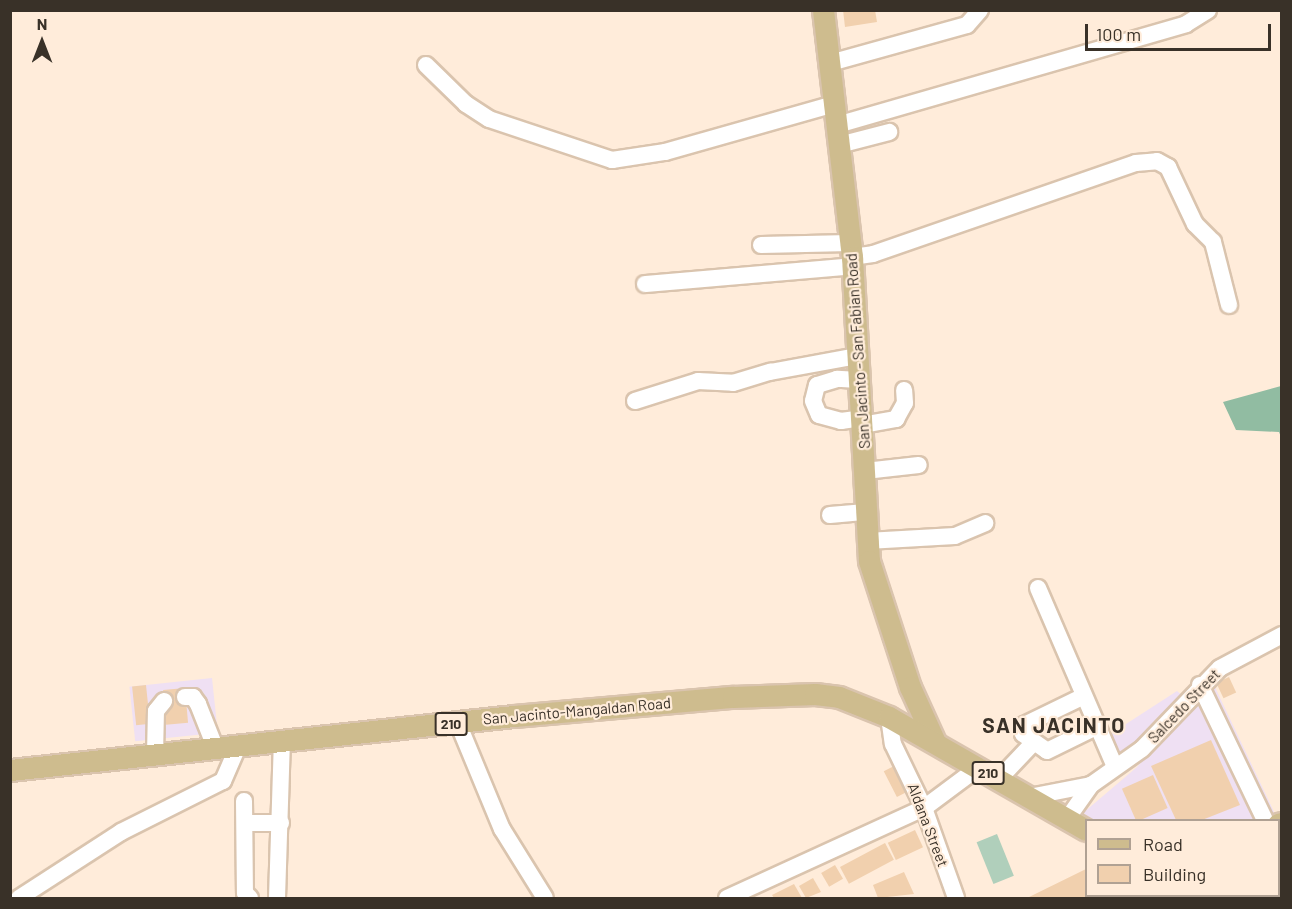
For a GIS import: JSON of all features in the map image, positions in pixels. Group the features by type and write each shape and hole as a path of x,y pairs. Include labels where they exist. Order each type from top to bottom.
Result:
{"main road":[{"name":"San Jacinto - San Fabian Road","path":"823,10 852,255 864,444 867,541 875,583 910,687 935,742"},
{"path":"870,708 896,700 910,687"},
{"name":"San Jacinto-Mangaldan Road","path":"10,770 239,744 458,723 789,699 839,698 890,717"},
{"name":"210","path":"890,717 1085,829"}],"street":[{"path":"830,63 967,25 980,10"},
{"path":"838,135 1186,24 1208,10"},
{"path":"426,65 466,104 489,119 612,160 664,152 834,104"},
{"path":"838,135 889,132"},
{"path":"645,284 873,254 1136,163 1157,161 1168,167 1195,224 1213,242 1229,305"},
{"path":"761,245 852,255"},
{"path":"635,401 698,381 733,383 770,372 858,356"},
{"path":"859,380 837,379 817,385 813,401 819,415 841,421 864,444 919,465"},
{"path":"864,444 896,419 905,403 904,390"},
{"path":"830,515 867,512"},
{"path":"867,541 955,536 985,523"},
{"path":"1038,588 1082,697 1115,767"},
{"name":"Salcedo Street","path":"1067,819 1091,785 1165,728 1200,686 1235,658 1281,636"},
{"path":"1200,686 1265,819"},
{"path":"185,698 193,697 198,704 215,747"},
{"path":"1082,697 1024,725 1023,734 1041,749 1054,750 1096,728"},
{"path":"156,754 156,711 164,701"},
{"name":"Aldana Street","path":"890,717 893,744 924,808 956,898"},
{"path":"458,723 502,829 545,898"},
{"path":"277,898 282,740"},
{"path":"999,779 1033,742"},
{"path":"19,898 121,832 223,781 239,744"},
{"path":"727,898 924,808 979,767"},
{"name":"Salcedo Street","path":"1029,797 1091,785"},
{"path":"244,801 245,893 250,898"},
{"path":"245,823 280,823"}],"shaded area":[{"path":"212,678 218,733 135,741 129,687"},
{"path":"1213,683 1276,816 1271,819 1092,819 1083,813 1137,767"},
{"path":"1177,691 1183,696 1143,742 1120,757 1109,735"},
{"path":"1281,832 1281,898 1216,898 1280,897"}],"green space":[{"path":"1281,386 1281,437 1279,432 1236,430 1223,402"},
{"path":"997,834 1014,876 993,884 977,842"}],"building":[{"path":"843,10 875,10 877,22 845,27"},
{"path":"1229,677 1236,692 1223,698 1216,683"},
{"path":"146,685 150,724 136,725 132,686"},
{"path":"185,688 188,723 166,725 163,690"},
{"path":"1211,740 1240,805 1205,819 1176,819 1151,766"},
{"path":"898,764 911,790 897,797 884,771"},
{"path":"1153,775 1168,808 1143,819 1135,819 1122,789"},
{"path":"915,830 923,847 896,860 888,843"},
{"path":"885,843 894,860 849,884 840,867"},
{"path":"835,865 843,879 829,887 821,873"},
{"path":"1085,869 1085,897 1117,898 1027,898"},
{"path":"904,872 914,894 878,898 873,885"},
{"path":"813,878 821,892 806,898 799,886"},
{"path":"794,884 802,898 774,898 772,895"}],"district":[{"name":"SAN JACINTO","path":"1054,725"}]}
